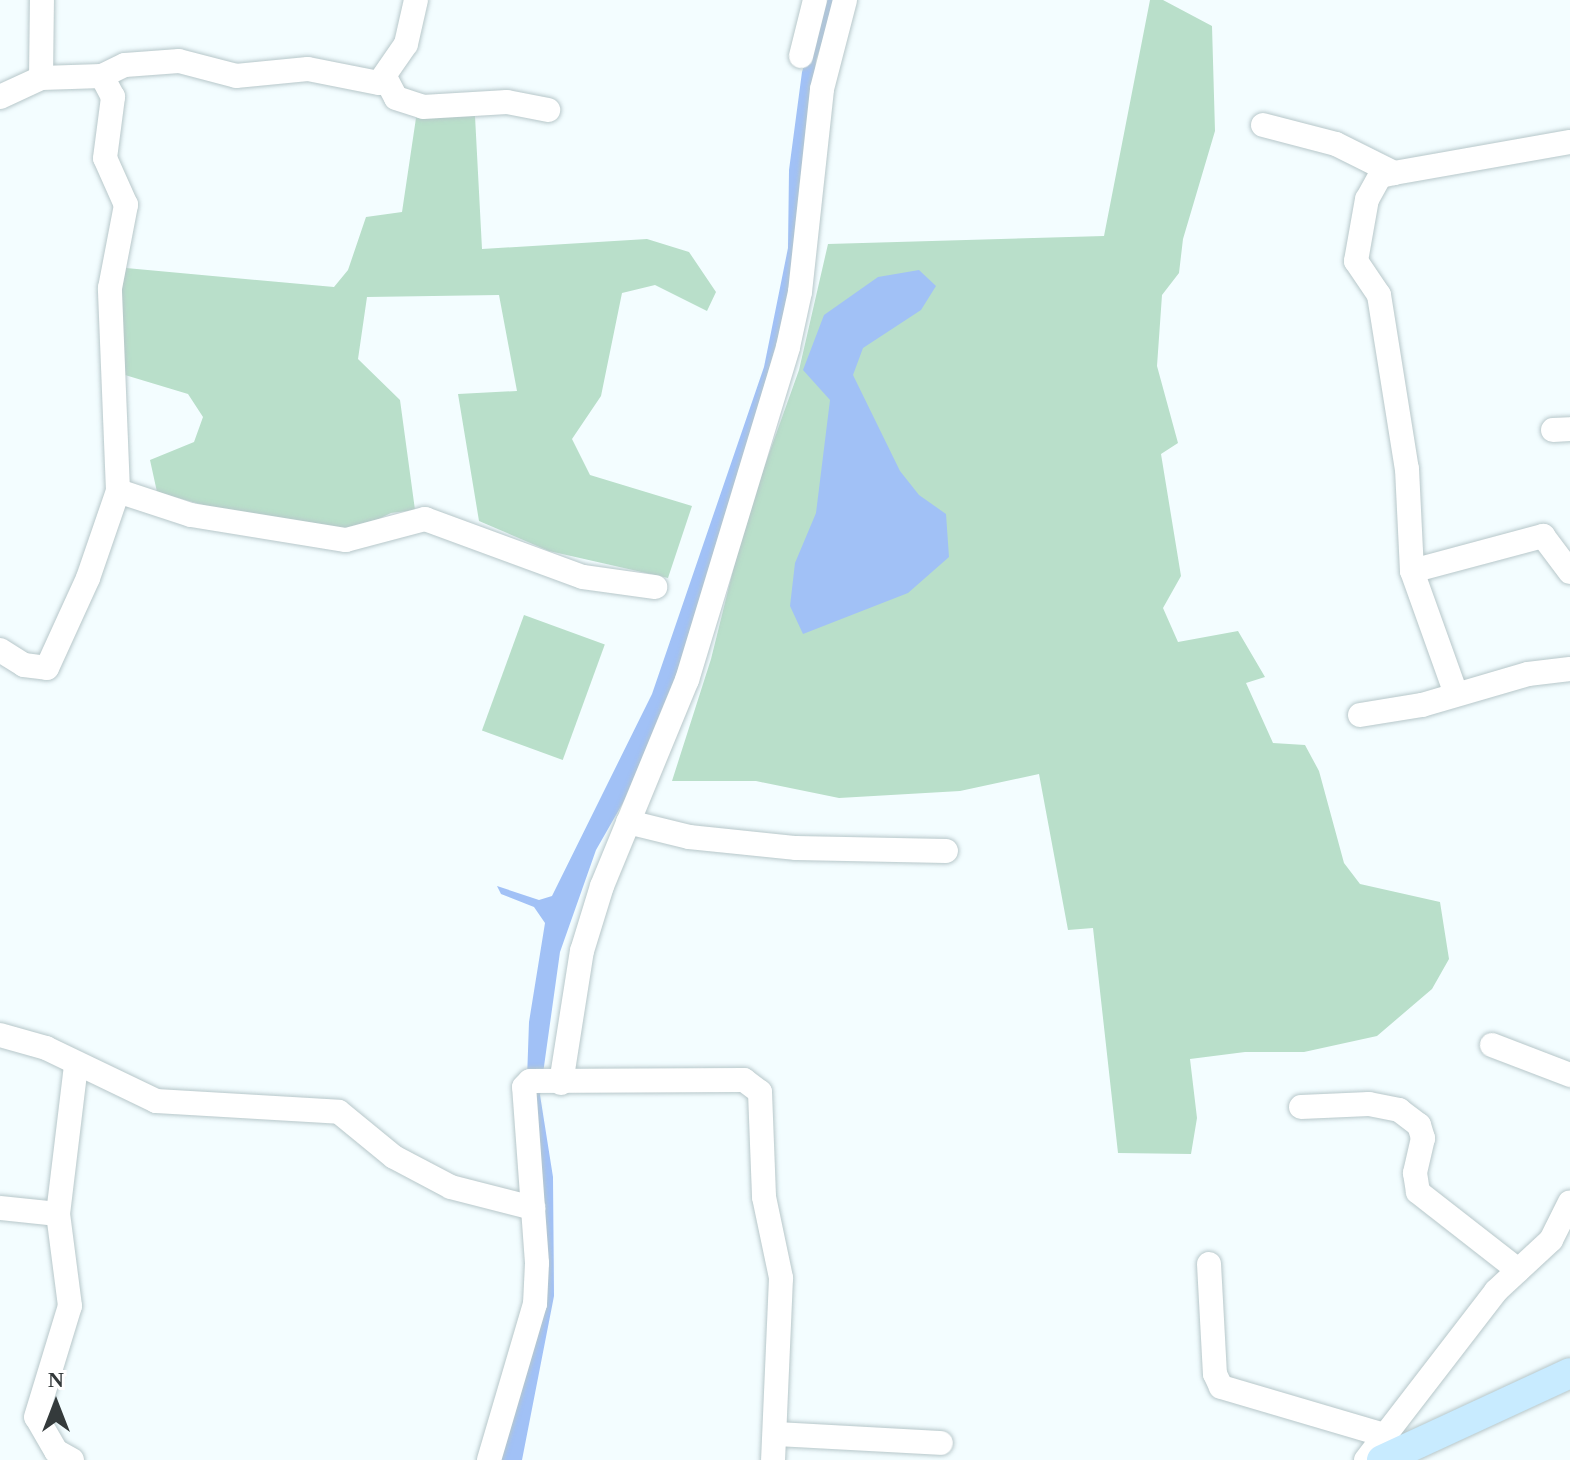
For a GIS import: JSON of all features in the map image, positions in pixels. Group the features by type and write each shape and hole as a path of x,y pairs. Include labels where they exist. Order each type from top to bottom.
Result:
{"main road":[{"path":"1381,1447 1570,1373"}],"street":[{"path":"41,78 42,0"},
{"path":"0,97 41,78 102,76 125,65 179,61 236,76 308,69 379,83 386,79 406,44 416,0"},
{"path":"801,56 815,0"},
{"path":"546,1082 582,951 628,822 687,680 788,347 800,292 822,89 845,0"},
{"path":"0,650 24,665 47,668 88,578 118,491 110,288 126,205 105,158 113,97 102,76"},
{"path":"386,79 396,98 423,107 507,102 548,110"},
{"path":"1263,125 1336,144 1394,173"},
{"path":"1456,694 1412,571 1407,469 1379,295 1356,252 1374,183 1394,173 1570,142"},
{"path":"118,491 191,515 346,540 425,519 583,577 655,587"},
{"path":"1412,571 1543,536 1570,572"},
{"path":"1360,715 1528,674 1570,669"},
{"path":"628,822 689,837 796,848 946,851"},
{"path":"0,1035 46,1048 156,1101 339,1112 394,1157 451,1187 533,1208"},
{"path":"1492,1045 1570,1075"},
{"path":"72,1460 56,1451 36,1421 70,1306 58,1214 76,1065"},
{"path":"489,1460 535,1304 533,1208 524,1087 546,1082 754,1083 760,1092 764,1197 781,1278 773,1460"},
{"path":"1301,1107 1369,1104 1399,1110 1419,1125 1423,1138 1415,1173 1418,1192 1518,1270"},
{"path":"1366,1460 1381,1447 1518,1270 1551,1240 1570,1202"},
{"path":"0,1208 58,1214"},
{"path":"1209,1264 1215,1374 1221,1387 1381,1447"},
{"path":"775,1434 849,1442 941,1443"}],"green space":[{"path":"1150,0 1163,0 1212,26 1215,131 1183,239 1179,273 1162,295 1157,366 1178,443 1161,454 1181,576 1163,608 1178,642 1238,631 1265,677 1246,683 1273,743 1305,745 1319,771 1344,863 1360,884 1440,902 1449,959 1432,989 1377,1036 1304,1052 1245,1052 1190,1059 1197,1118 1191,1154 1118,1153 1093,928 1068,930 1039,774 960,791 839,798 756,781 672,781 711,659 746,518 799,370 828,244 1104,236"},
{"path":"475,116 482,249 647,239 689,252 716,292 707,311 655,285 622,293 601,396 572,439 590,475 692,506 668,578 549,551 479,521 458,394 517,391 499,295 367,297 358,359 400,400 415,510 391,513 356,530 221,510 157,492 150,460 194,442 203,417 188,394 125,375 120,299 126,268 334,287 348,270 366,217 402,212 416,118"},
{"path":"524,615 605,644 563,760 482,731"}],"water":[{"path":"825,0 836,0 816,60 795,277 700,614 644,766 596,850 560,952 540,1095 553,1177 554,1296 522,1460 493,1460 536,1317 527,1079 529,1022 545,923 534,907 501,894 497,886 539,900 552,896 652,694 764,367 788,248 789,170 802,72"},
{"path":"919,270 936,286 921,310 863,348 853,375 900,471 919,495 946,514 949,557 908,593 803,634 790,606 795,563 816,513 830,400 803,370 824,315 878,277"}]}
